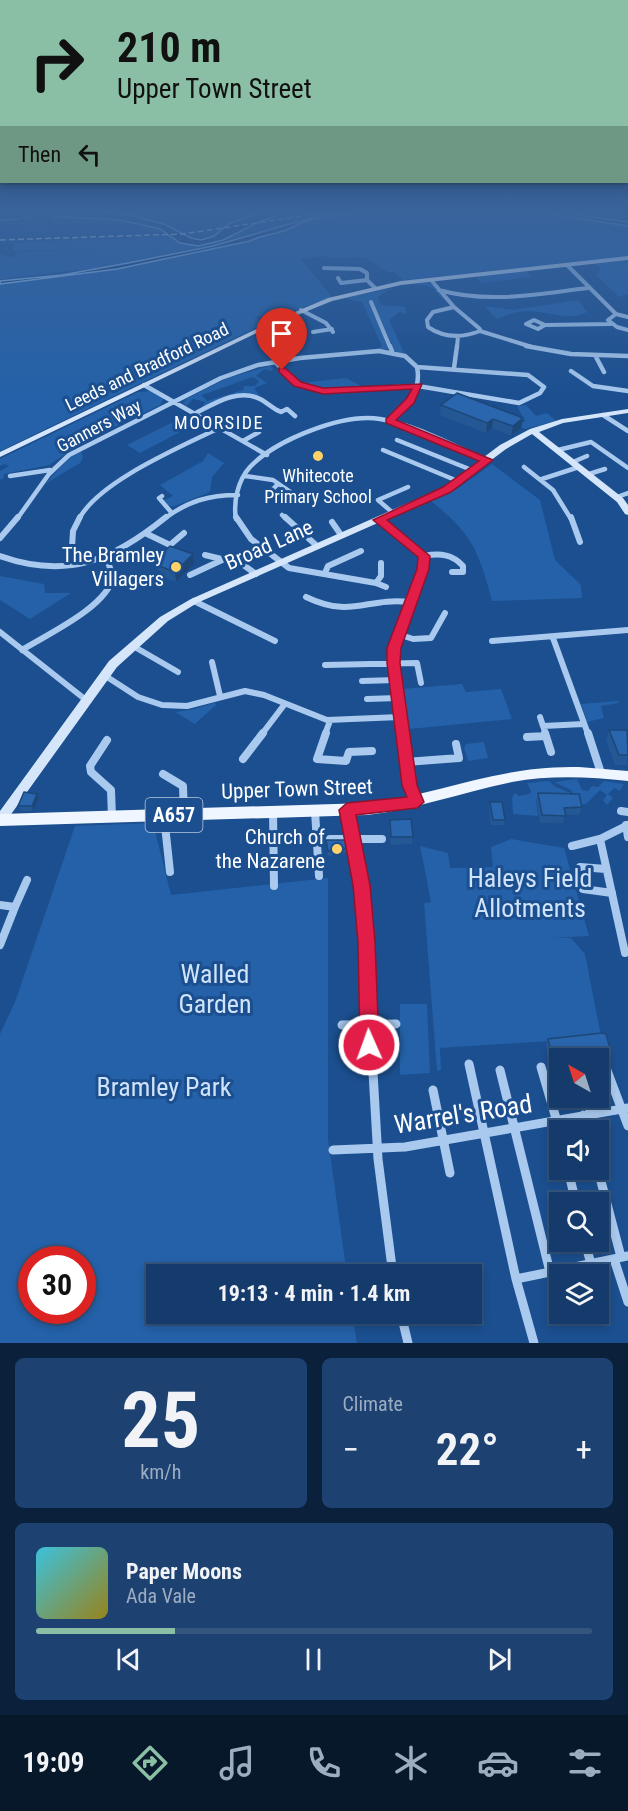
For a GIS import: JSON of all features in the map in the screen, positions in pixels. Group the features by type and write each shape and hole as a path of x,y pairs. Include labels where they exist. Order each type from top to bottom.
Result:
{"main road":[{"name":"Upper Town Street","path":"0,820 347,810 417,802 501,779 545,773 601,773 628,776"}],"street":[{"path":"367,273 367,280 375,288"},
{"name":"Leeds and Bradford Road","path":"0,455 301,310 375,288 497,273"},
{"path":"574,273 616,314"},
{"path":"338,278 341,283"},
{"path":"335,285 367,280"},
{"path":"431,280 446,299 480,331 541,351 596,357 628,356"},
{"path":"439,290 456,295 506,296 588,288"},
{"path":"446,299 456,295"},
{"path":"275,362 297,384 314,390 418,386 519,403 540,393 544,387 528,375 417,367 405,356 392,351 371,302"},
{"path":"454,307 433,312 426,323 431,330 458,336 480,331"},
{"path":"301,310 323,321 332,331 313,332"},
{"path":"611,324 609,317 616,314 627,315"},
{"path":"545,325 611,324 628,330"},
{"path":"454,368 458,336"},
{"name":"Ganners Way","path":"0,538 14,523 50,470 87,444 221,378 275,362 392,351"},
{"path":"596,357 604,372"},
{"path":"390,421 410,401 418,386 417,367"},
{"path":"571,371 593,386 628,391"},
{"path":"144,386 267,454"},
{"path":"196,413 222,400 242,396 257,397 274,409 281,412 287,410 295,416"},
{"name":"Broad Lane","path":"0,820 104,675 132,645 164,619 194,601 460,482 503,447 533,431 562,421 628,411"},
{"path":"603,415 628,431"},
{"path":"386,587 325,573 289,568 280,563 243,530 235,515 238,495 248,469 267,454 300,437 340,423 366,418 390,421 487,460"},
{"path":"71,564 73,530 90,502 117,482 219,428"},
{"path":"533,431 617,497 628,512"},
{"path":"243,441 260,432"},
{"path":"397,440 474,471"},
{"path":"558,450 591,442 628,468"},
{"path":"383,450 460,482"},
{"path":"542,479 576,464 587,456"},
{"path":"524,467 542,479 567,507 580,542"},
{"path":"589,474 605,468"},
{"path":"10,476 50,470"},
{"path":"245,476 266,478 295,495"},
{"path":"271,491 278,483"},
{"path":"369,501 378,500 408,486"},
{"path":"617,497 628,493"},
{"path":"0,556 44,565 71,564 106,557 125,548 171,512 196,498 218,494 238,495"},
{"path":"162,496 159,498 171,512"},
{"path":"378,500 393,513"},
{"path":"282,515 317,546"},
{"path":"378,520 424,556 439,554 455,559 463,566 463,572 452,572"},
{"path":"332,522 341,536"},
{"path":"145,533 170,545 184,533"},
{"path":"325,573 328,566 361,551"},
{"path":"205,555 242,564 256,574"},
{"path":"417,802 409,785 393,663 398,634 423,569 424,556"},
{"path":"22,650 79,614 100,596 112,582 113,572 106,557"},
{"path":"190,575 223,559"},
{"path":"376,583 381,576 381,563"},
{"path":"306,597 335,610 362,608 391,600 410,602"},
{"path":"194,601 275,641"},
{"path":"398,634 413,639 430,638 445,612"},
{"path":"492,641 553,638 628,630"},
{"path":"0,632 86,700"},
{"path":"553,638 601,773"},
{"path":"132,645 178,672"},
{"path":"212,662 220,696"},
{"path":"325,665 417,663 421,683"},
{"path":"104,675 131,693 159,706 188,708 244,688 330,721 400,717"},
{"path":"362,681 396,680"},
{"path":"367,699 398,698"},
{"path":"243,759 284,705"},
{"path":"540,717 552,752"},
{"path":"330,721 317,759 346,762 349,752 372,751"},
{"path":"543,726 584,724"},
{"path":"527,737 546,736"},
{"path":"107,740 90,766 91,772 111,790 114,797 112,818"},
{"path":"406,762 459,758 456,744"},
{"path":"163,774 183,786 184,815"},
{"path":"315,810 319,876"},
{"path":"347,810 361,885 366,942 375,1150 382,1217 391,1264"},
{"path":"273,811 274,886"},
{"path":"164,816 170,872"},
{"path":"572,846 600,840 627,825 628,837"},
{"path":"330,839 382,839"},
{"path":"600,840 625,953"},
{"path":"580,867 606,869"},
{"path":"0,945 27,880"},
{"path":"582,890 612,893"},
{"path":"0,905 15,907"},
{"path":"342,1025 396,1024"},
{"path":"469,1064 486,1133 516,1279 534,1343"},
{"path":"541,1067 556,1120"},
{"path":"500,1070 549,1268"},
{"path":"609,1073 626,1109 628,1126"},
{"path":"433,1090 450,1173"},
{"path":"587,1108 587,1120"},
{"name":"Warrel's Road","path":"556,1120 626,1109"},
{"name":"Warrel's Road","path":"333,1150 375,1150 443,1141 549,1121"},
{"path":"601,1180 621,1257 628,1302"},
{"path":"588,1252 591,1263"},
{"path":"586,1264 621,1257"},
{"path":"516,1279 549,1272"},
{"path":"403,1324 408,1343"}],"green space":[{"path":"0,273 55,273 0,279"},
{"path":"88,273 312,273 332,297 283,315 274,311 257,318 266,323 0,451 0,284"},
{"path":"395,273 472,273 403,280"},
{"path":"527,273 531,277 481,283 476,276"},
{"path":"598,273 628,273 628,294 619,297 597,276"},
{"path":"425,282 431,284 446,301 432,288 409,285"},
{"path":"398,287 378,298 381,305 405,307 407,314 399,312 389,320 405,355 395,351 372,302 369,302 389,347 387,349 377,350 382,346 362,302 343,298"},
{"path":"579,300 587,312 574,316 525,311 497,319 484,306 513,310"},
{"path":"270,366 273,368 272,371 264,369 256,376 267,383 254,388 260,396 241,395 201,409 205,402 193,399 187,406 183,403 186,399 228,378","holes":["253,377 259,381 255,386 244,386 243,390 207,401 202,395"]},
{"path":"346,378 361,386 324,389 302,383"},
{"path":"151,391 164,398 160,405 84,442 49,465 4,474 4,478 0,480 0,471 9,466 5,464 0,466 0,459 138,392"},
{"path":"526,405 536,416 547,413 556,421 525,429 517,426 525,421 517,406"},
{"path":"173,422 186,429 140,453 127,445"},
{"path":"81,451 83,458 80,463 45,484 72,455"},
{"path":"208,453 224,463 212,477 210,492 175,506 169,506 164,500 173,496 160,485 203,461"},
{"path":"492,464 540,500 555,560 581,585 582,598 492,601 483,569 472,545 456,524 431,501 457,489"},
{"path":"0,576 44,584 45,593 71,593 30,619 0,600"},
{"path":"462,684 466,692 501,689 512,719 409,729 402,689"},
{"path":"618,701 619,703 601,706 604,718 587,722 581,704"},
{"path":"217,704 195,724 175,712 194,709"},
{"path":"484,742 488,758 468,761 464,748 466,744"},
{"path":"577,779 582,790 588,791 592,786 598,787 604,781 624,784 620,791 614,788 608,794 613,798 607,805 603,800 607,795 600,790 586,804 579,805 571,790 554,782"},
{"path":"549,781 556,787 571,793 565,793 566,798 536,800 538,816 513,814 512,798 515,793 519,796 529,794 531,791 527,783"},
{"name":"Bramley Park","path":"153,823 171,895 328,878 328,1139 345,1264 146,1264 146,1324 354,1324 357,1343 0,1343 0,1034 15,1002 75,826"},
{"name":"Haleys Field Allotments","path":"511,839 564,848 589,936 552,938 571,938 585,954 602,1041 598,1038 440,1048 441,1070 437,1071 424,903 431,902 420,846 448,853 450,868 493,867 491,847"},
{"path":"400,1004 427,1004 430,1073 400,1075"}],"shaded area":[{"path":"88,273 0,284 0,281"}],"building":[{"path":"457,393 523,418 513,426 493,419 487,423 441,405"},
{"path":"170,546 193,554 175,572 159,566 162,563 155,560"},
{"path":"609,730 627,730 628,755 619,755"},
{"path":"24,792 37,794 32,806 18,806"},
{"path":"538,793 579,794 582,807 564,808 566,816 542,815"},
{"path":"490,802 502,802 505,820 493,820"},
{"path":"411,819 413,837 391,837 390,820"},
{"path":"326,840 346,840 347,848 328,851"},
{"path":"602,1033 606,1034 610,1048 550,1048 548,1039"}],"place":[{"name":"Whitecote Primary School","path":"318,456"},
{"name":"The Bramley Villagers","path":"176,567"},
{"name":"Church of the Nazarene","path":"337,849"}],"district":[{"name":"MOORSIDE","path":"219,423"}],"route":[{"path":"282,370 297,384 314,390 334,391 397,385 418,386 416,394 406,407 390,421 487,460 460,482 378,520 424,556 423,569 394,648 393,663 409,785 417,802 347,810 361,885 366,942 369,1045"}],"park label":[{"name":"Walled Garden","path":"215,989"}]}
